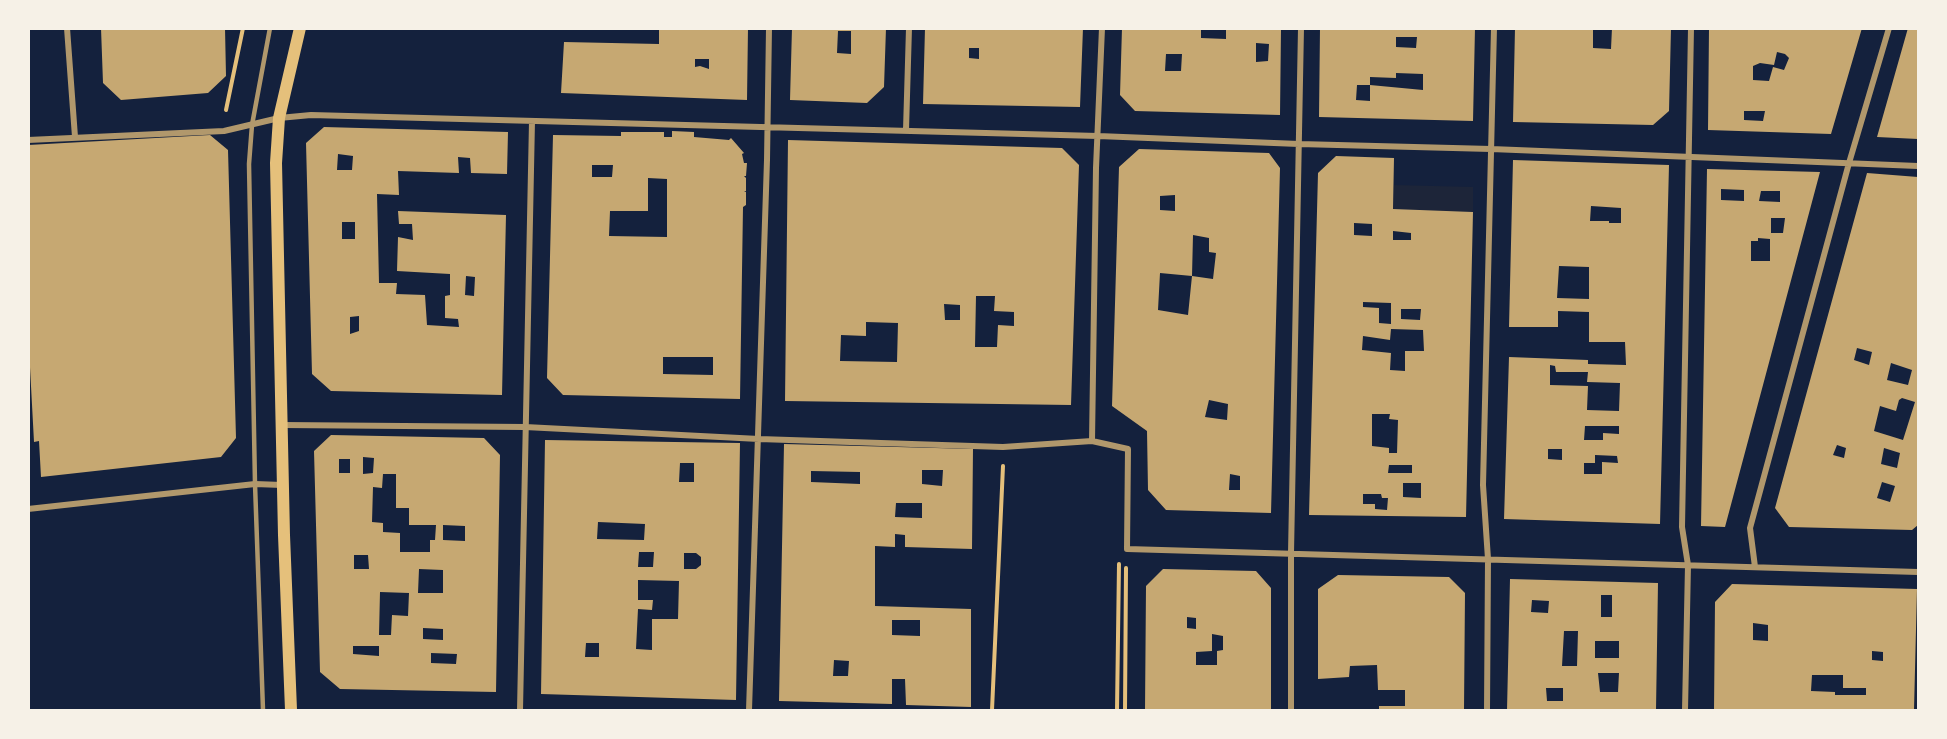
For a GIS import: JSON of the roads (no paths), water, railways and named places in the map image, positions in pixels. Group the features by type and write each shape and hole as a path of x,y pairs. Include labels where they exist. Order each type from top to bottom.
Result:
{"main road":[{"path":"291,711 282,485 276,164 279,118 300,28"}],"street":[{"path":"67,28 75,137"},
{"path":"749,711 759,439 769,28"},
{"path":"906,130 909,28"},
{"path":"1092,441 1102,28"},
{"path":"1291,711 1301,28"},
{"path":"1487,711 1488,559 1483,485 1494,28"},
{"path":"1685,711 1688,565 1682,527 1691,28"},
{"path":"1755,567 1750,528 1888,28"},
{"path":"28,140 216,132 279,118 311,115 1098,136 1918,166"},
{"path":"520,711 532,121"},
{"path":"281,425 525,427 759,439 1003,447 1092,441 1128,449 1127,549 1918,572"},
{"path":"28,509 255,484 282,485"}],"lane":[{"path":"263,711 255,484 249,164 252,125 270,28"}]}
